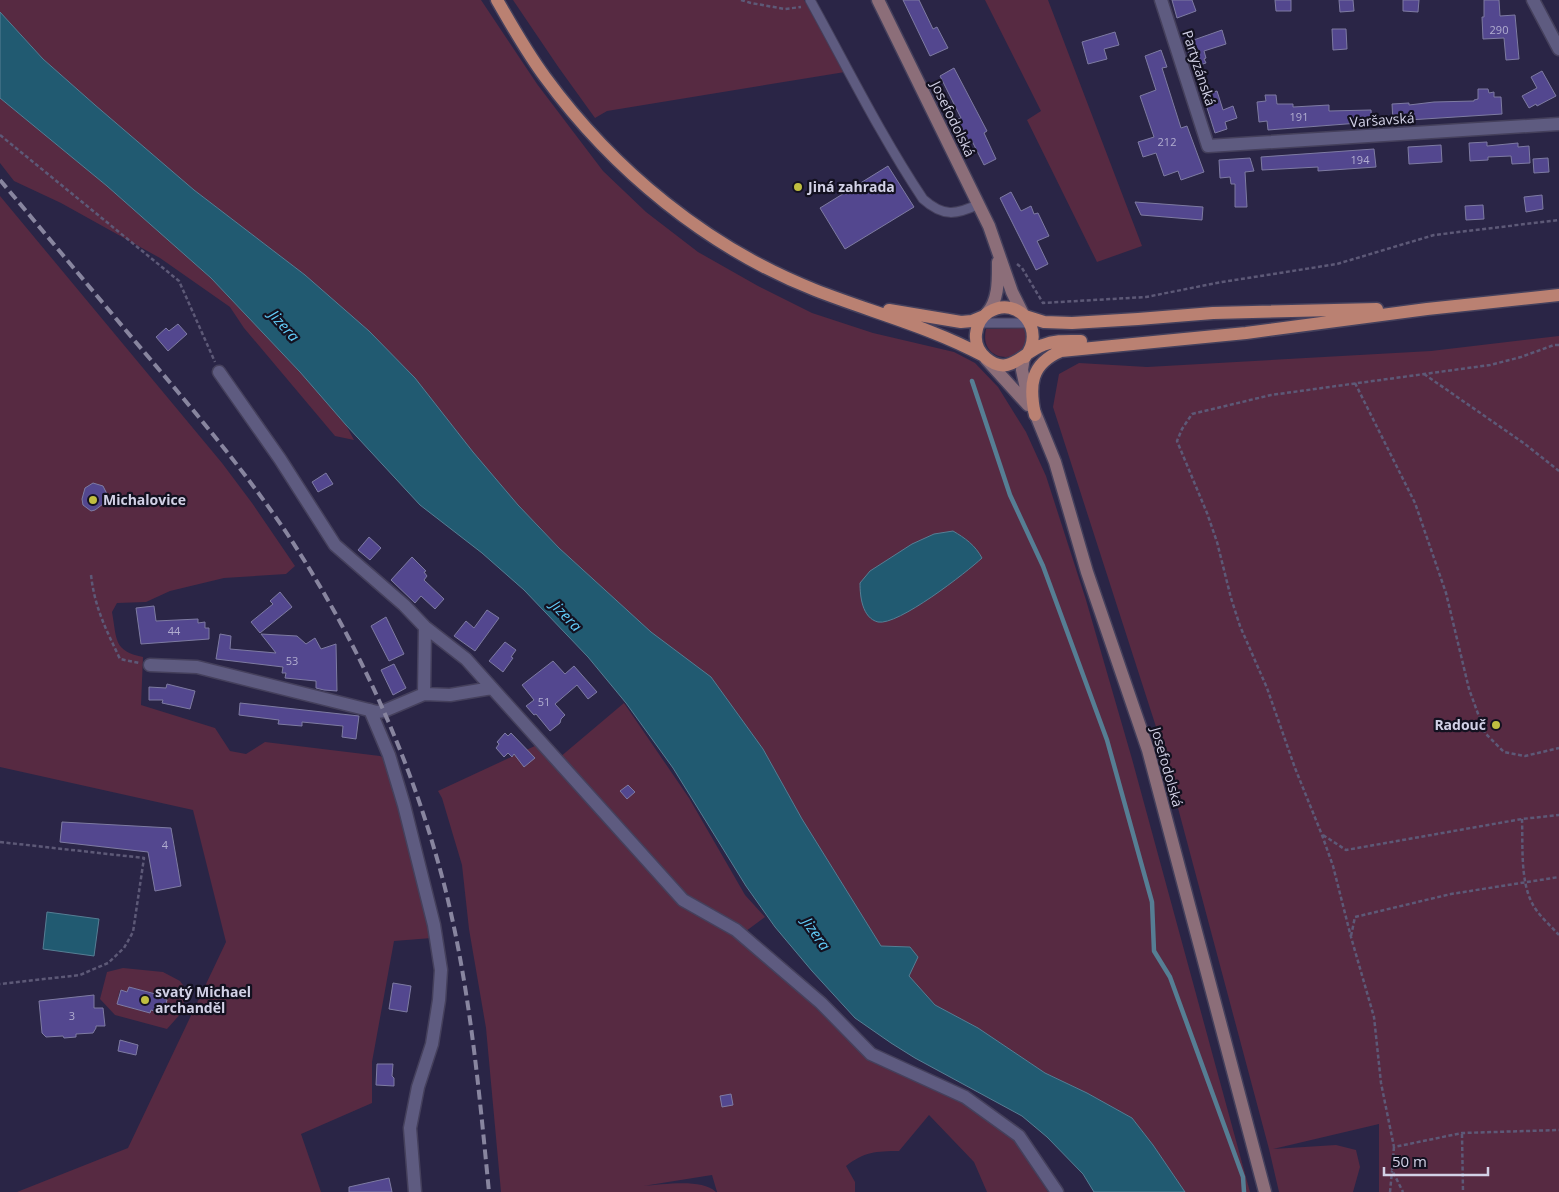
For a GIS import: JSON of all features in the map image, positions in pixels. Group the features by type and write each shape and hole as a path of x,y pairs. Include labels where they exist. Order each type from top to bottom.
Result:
{"main road":[{"path":"497,0 523,45 544,76 564,102 606,149 643,184 690,221 743,255 799,283 951,339 994,363 1005,365 1015,363 1038,347 1055,342 1148,342"},
{"name":"Josefodolská","path":"878,0 979,204 992,233 1012,292 1026,318"},
{"name":"Josefodolská","path":"983,318 993,305 996,295 999,252"},
{"path":"1036,415 1032,385 1036,373 1049,358 1061,351 1292,328 1427,309 1559,295"},
{"path":"856,304 954,321 972,321 983,318 998,308 1006,307 1018,310 1026,318 1033,334 1031,348 1024,357"},
{"path":"1026,318 1054,323 1102,322 1249,311 1427,309"},
{"path":"983,318 976,339 978,348 1036,415"},
{"name":"Josefodolská","path":"1024,357 1023,377 1029,401 1055,462 1088,572 1148,750 1265,1192"}],"street":[{"name":"Partyzánská","path":"1161,0 1208,146"},
{"path":"1533,0 1559,49"},
{"name":"Varšavská","path":"1208,146 1559,124"},
{"path":"219,372 280,458 335,544 404,605 425,627 466,659 683,900 736,930 821,1003 871,1054 965,1098 1019,1136 1057,1192"},
{"path":"424,694 425,627"},
{"path":"150,665 197,667 370,710 384,711 424,694 450,695 492,688"},
{"path":"370,710 389,755 404,805 434,925 441,970 439,1000 432,1044 418,1087 410,1128 415,1192"}],"lane":[{"path":"811,2 868,109 923,200 934,208 945,212 962,212 979,204"}],"path":[{"path":"741,0 785,9 811,2"},
{"path":"0,135 179,281 219,372"},
{"path":"999,252 1022,268 1043,303 1136,298 1222,282 1338,264 1434,236 1559,220"},
{"path":"1390,1192 1394,1147 1381,1083 1374,1017 1351,937 1340,890 1322,834 1295,768 1268,688 1240,626 1230,598 1217,542 1177,440 1182,428 1192,414 1271,395 1490,365 1521,358 1559,345"},
{"path":"1422,374 1525,444 1559,471"},
{"path":"1355,383 1415,503 1446,592 1469,689 1485,732 1504,752 1525,756 1559,748"},
{"path":"90,576 101,619 120,659 150,665"},
{"path":"1322,834 1346,850 1522,819 1559,815"},
{"path":"1522,819 1524,882 1532,902 1559,935"},
{"path":"0,842 144,858 132,932 124,948 108,963 80,975 0,984"},
{"path":"1351,937 1355,917 1451,894 1559,877"},
{"path":"1394,1147 1462,1134 1559,1130"},
{"path":"1462,1134 1463,1192"},
{"path":"1392,1170 1403,1192"}],"shaded area":[{"path":"0,0 481,0 537,84 603,171 646,212 698,252 758,286 812,313 873,333 954,352 975,363 998,387 1026,432 1046,476 1086,600 1132,759 1250,1192 1185,1192 1132,1118 1087,1093 1045,1073 978,1028 935,1005 909,976 910,947 881,946 802,819 763,749 711,677 651,632 559,548 518,505 473,452 415,378 369,331 305,275 194,190 43,59 0,12"},
{"path":"513,0 804,0 845,72 607,111 595,118"},
{"path":"985,0 1048,0 1142,246 1097,262 1027,120 1041,111"},
{"path":"0,98 107,186 211,278 300,372 346,425 354,440 335,436 244,328 230,307 160,258 61,203 14,181 0,163"},
{"path":"0,196 222,463 295,566 286,574 224,578 170,591 146,602 117,603 112,612 118,642 126,651 143,657 141,705 215,728 230,751 246,754 265,742 380,756 386,759 432,938 394,941 372,1062 372,1103 301,1134 321,1192 17,1192 128,1148 226,942 193,810 0,767"},
{"path":"1024,328 1026,340 1022,349 1015,355 997,356 990,350 986,342 986,329"},
{"path":"1559,336 1559,1192 1379,1192 1379,1124 1273,1149 1336,1145 1356,1150 1360,1167 1353,1192 1279,1192 1158,733 1053,407 1059,374 1079,363 1147,367 1431,351"},
{"path":"624,703 689,798 745,895 765,917 738,937 780,973 868,1059 958,1099 1014,1140 1048,1192 987,1192 974,1162 929,1115 899,1151 871,1153 846,1166 855,1182 855,1192 717,1192 712,1175 643,1186 692,1184 701,1185 716,1192 501,1192 486,1028 469,929 462,865 442,798 438,791 537,745 553,763"},
{"path":"123,968 163,972 180,981 185,988 183,1011 167,1029 115,1015 100,999 107,972","holes":["129,987 154,993 156,988 164,990 163,1013 151,1010 150,1013 124,1006 125,1000 118,998 120,990 127,992"]}],"water":[{"name":"Jizera","path":"0,12 43,59 95,105 194,190 305,275 369,331 415,378 473,452 518,505 559,548 651,632 711,677 763,749 802,819 881,946 910,947 918,957 909,976 935,1005 978,1028 1045,1073 1087,1093 1132,1118 1185,1192 1094,1192 1083,1174 1047,1137 1022,1116 915,1058 855,1018 775,927 746,886 673,768 626,703 588,657 524,590 482,553 420,505 300,372 211,278 107,186 0,98"},
{"path":"953,531 969,542 982,558 932,597 901,616 888,621 878,622 868,616 861,600 860,583 870,571 912,544 934,534"},
{"path":"47,912 99,919 94,956 43,949"}],"building":[{"path":"903,0 919,0 933,29 937,27 948,48 930,56"},
{"path":"1172,0 1192,0 1196,11 1177,18"},
{"path":"1275,0 1291,0 1291,11 1276,11"},
{"path":"1339,0 1353,0 1354,11 1340,12"},
{"path":"1403,0 1419,0 1418,12 1403,11"},
{"path":"1484,0 1499,0 1500,16 1515,15 1519,59 1506,60 1504,38 1483,39 1482,17 1484,17"},
{"path":"1332,29 1346,29 1347,49 1333,50"},
{"path":"1222,30 1226,44 1204,51 1206,63 1193,67 1187,47 1190,47 1188,42"},
{"path":"1115,32 1119,45 1104,49 1107,59 1088,64 1082,42"},
{"path":"1161,50 1167,67 1162,68 1181,128 1187,126 1204,172 1181,180 1178,171 1164,176 1156,153 1143,157 1138,142 1154,137 1140,96 1156,90 1145,56"},
{"path":"954,68 987,131 984,133 996,159 984,165 971,139 966,141 956,120 961,118 940,76"},
{"path":"1542,71 1556,96 1529,108 1522,96 1537,88 1531,77"},
{"path":"1478,89 1488,89 1489,93 1494,92 1494,97 1501,97 1502,114 1393,121 1392,104 1409,103 1409,105 1474,101 1478,99"},
{"path":"1217,91 1223,110 1233,106 1237,118 1225,122 1227,129 1215,133 1203,95"},
{"path":"1265,95 1276,95 1277,104 1293,104 1293,107 1329,105 1329,111 1371,110 1372,122 1268,130 1267,121 1259,122 1257,102 1266,101"},
{"path":"1487,142 1487,146 1518,143 1518,147 1529,146 1530,163 1512,164 1511,156 1488,157 1488,160 1470,161 1469,143"},
{"path":"1441,145 1442,162 1409,164 1408,147"},
{"path":"1374,149 1376,167 1318,171 1318,167 1262,170 1261,157"},
{"path":"1250,158 1254,171 1245,172 1247,207 1235,207 1235,184 1231,184 1230,177 1220,178 1219,160"},
{"path":"1548,158 1549,172 1534,173 1533,159"},
{"path":"888,166 914,207 845,249 820,208"},
{"path":"1011,192 1021,211 1031,206 1034,214 1038,213 1049,236 1037,241 1048,264 1036,270 1000,198"},
{"path":"1542,195 1543,209 1526,212 1524,197"},
{"path":"1135,202 1203,207 1202,220 1141,215"},
{"path":"1483,205 1484,219 1466,220 1465,206"},
{"path":"178,324 187,334 168,351 156,337 166,328 169,331"},
{"path":"326,473 333,484 318,492 312,482"},
{"name":"Michalovice","path":"93,483 103,486 107,494 103,504 91,511 83,505 82,499 85,488"},
{"path":"369,537 381,548 370,560 358,550"},
{"path":"412,557 426,571 424,572 427,576 424,580 444,599 435,609 421,596 415,603 391,580"},
{"path":"280,592 292,607 260,633 251,622 273,604 270,601"},
{"path":"154,606 156,621 198,619 198,623 205,622 205,628 209,628 209,639 141,644 136,608"},
{"path":"487,610 499,618 475,651 454,636 466,621 474,628"},
{"path":"386,617 404,654 389,661 371,626"},
{"path":"220,634 231,636 230,649 276,653 261,634 297,636 306,644 315,638 321,649 336,644 337,691 316,688 316,681 285,678 286,673 282,673 283,667 216,659"},
{"path":"505,642 516,650 503,672 489,661"},
{"path":"553,661 565,674 574,666 597,692 588,699 577,685 555,704 565,715 560,723 550,731 536,714 534,715 526,706 534,700 522,685"},
{"path":"394,664 406,688 393,695 381,670"},
{"path":"167,684 195,691 190,709 162,703 163,700 149,700 149,687 166,688"},
{"path":"240,703 359,716 356,739 342,737 343,726 302,722 302,726 278,724 279,720 239,715"},
{"path":"505,733 508,736 511,733 535,758 524,767 514,754 512,757 508,753 504,757 496,748 499,744 497,742"},
{"path":"628,785 635,792 627,799 620,791"},
{"path":"62,822 171,828 181,886 155,891 148,852 60,842"},
{"path":"393,983 411,986 407,1012 389,1009"},
{"name":"svatý Michael archanděl","path":"129,987 163,996 167,1000 163,1014 151,1010 150,1013 117,1004 121,990 127,992"},
{"path":"94,995 94,1008 103,1008 105,1026 96,1026 93,1033 76,1034 76,1037 46,1037 42,1033 39,1001"},
{"path":"120,1040 138,1045 136,1055 118,1051"},
{"path":"377,1064 393,1064 392,1076 394,1078 394,1086 376,1085"},
{"path":"731,1094 733,1105 722,1107 720,1096"},
{"path":"389,1178 392,1192 349,1192 349,1187"}],"waterway":[{"path":"972,381 1010,495 1043,566 1107,740 1152,902 1154,951 1170,977 1243,1177 1244,1192"}],"railway":[{"path":"0,180 201,420 255,488 314,576 360,661 381,705 417,795 445,888 454,926 467,1001 489,1192"}],"place":[{"name":"Jiná zahrada","path":"798,187"},
{"name":"Michalovice","path":"93,500"},
{"name":"Radouč","path":"1496,725"},
{"name":"svatý Michael archanděl","path":"145,1000"}]}
